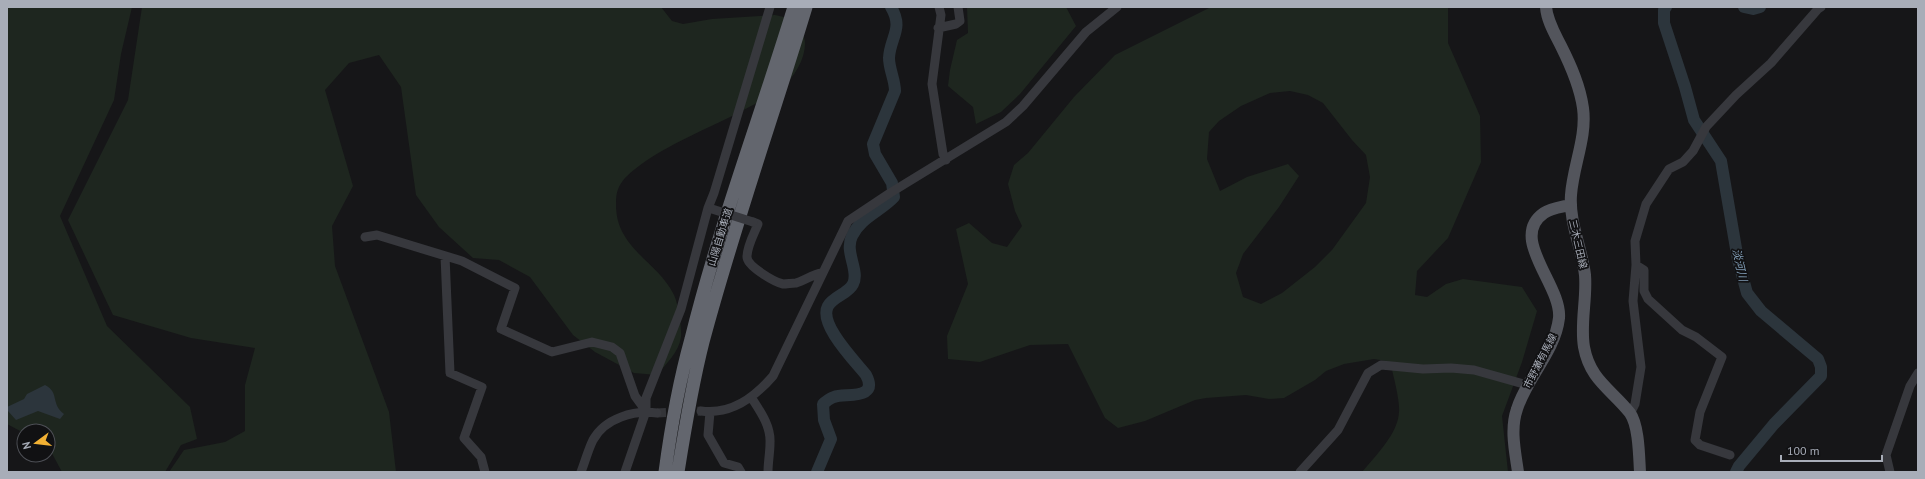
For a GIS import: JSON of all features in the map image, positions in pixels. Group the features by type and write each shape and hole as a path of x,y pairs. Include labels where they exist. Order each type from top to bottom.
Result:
{"highway":[{"name":"山陽自動車道","path":"665,472 677,400 690,339 708,276 794,7"},
{"name":"山陽自動車道","path":"678,472 703,343 742,206 806,7"}],"main road":[{"name":"三木三田線","path":"1546,7 1553,30 1573,71 1580,90 1584,110 1570,205 1585,274 1584,336 1587,359 1598,381 1630,414 1638,443 1640,472"},
{"name":"市野瀬有馬線","path":"1518,472 1514,443 1514,426 1517,409 1527,385 1555,337 1559,317 1556,299 1551,284 1534,252 1531,234 1538,218 1545,212 1570,205"}],"street":[{"path":"625,472 646,412 646,398 682,309 714,193 770,7"},
{"path":"939,7 941,15 938,28 933,94 943,154 946,160"},
{"path":"938,28 956,24 960,21 958,7"},
{"path":"741,472 738,466 724,463 708,435 706,411 738,406 763,388 773,376 848,221 890,193 1006,122 1023,106 1086,32 1117,7"},
{"path":"1630,414 1635,404 1641,367 1633,301 1636,265 1635,241 1646,204 1669,170 1683,162 1693,151 1706,127 1736,96 1771,64 1821,7"},
{"path":"710,209 758,224 748,249 748,263 753,268 783,284 798,282 822,273"},
{"path":"365,237 377,235 462,261 515,288 501,329 552,352 592,342 612,347 620,353 635,396 646,412"},
{"path":"446,256 450,373 482,387 464,438 482,458 485,472"},
{"path":"1636,265 1644,270 1644,291 1648,299 1682,330 1696,337 1722,356 1700,412 1695,440 1700,445 1730,455"},
{"path":"1300,472 1338,430 1368,373 1381,365 1422,369 1452,368 1474,370 1527,385"},
{"path":"1890,472 1886,455 1910,386 1918,373"},
{"path":"751,397 765,420 769,431 771,442 768,472"},
{"path":"581,472 592,442 605,426 616,419 646,412 657,413"}],"shaded area":[{"path":"7,7 132,7 121,54 114,100 60,216 107,326 190,407 197,439 181,445 165,472 62,472 56,461 56,423 16,423 16,429 7,424"},
{"path":"142,7 661,7 672,21 683,24 712,19 775,15 793,19 803,33 805,49 798,68 791,79 779,91 768,98 668,147 638,167 625,178 619,187 616,203 618,219 622,232 629,243 667,283 674,295 678,309 681,333 680,342 672,358 657,375 634,373 595,352 573,335 530,277 499,260 473,258 439,227 416,195 401,87 379,55 349,63 325,90 353,186 332,226 335,266 389,412 396,472 169,472 184,450 225,442 245,431 245,385 255,348 191,338 113,315 68,220 128,100"},
{"path":"967,7 1066,7 1076,26 1020,94 1001,112 976,124 973,107 948,86 957,40 968,33"},
{"path":"1211,7 1448,7 1448,43 1480,116 1481,162 1448,238 1417,271 1415,295 1427,297 1446,284 1463,279 1522,287 1537,311 1522,362 1502,416 1508,472 1362,472 1385,444 1398,420 1399,402 1391,366 1386,361 1374,359 1344,364 1326,371 1315,380 1284,398 1269,399 1246,395 1206,398 1195,400 1145,421 1118,428 1105,418 1068,344 1030,345 980,362 948,359 947,336 968,284 956,229 969,223 992,243 1007,247 1022,226 1015,211 1008,184 1014,165 1028,153 1074,97 1115,55","holes":["1290,91 1308,95 1323,103 1352,140 1366,155 1370,177 1366,203 1332,250 1315,267 1282,293 1261,304 1243,297 1236,273 1243,254 1279,207 1299,176 1288,164 1247,177 1220,191 1207,159 1209,132 1219,121 1241,106 1270,93"]},
{"path":"45,385 52,391 57,406 64,414 60,419 38,411 16,420 8,411 7,407 24,399 27,394"}],"waterway":[{"path":"817,472 831,439 824,420 823,404 833,397 865,392 869,383 866,375 839,342 828,322 826,314 828,306 848,290 855,279 850,248 852,236 865,219 894,197 892,183 875,154 873,144 895,91 889,58 896,27 895,15 891,7"},
{"name":"淡河川","path":"1666,7 1664,10 1664,23 1694,120 1721,161 1738,260 1747,293 1761,311 1818,359 1821,367 1821,376 1774,424 1739,466 1736,472"},
{"name":"淡河川","path":"1744,7 1753,9 1760,7"}],"tunnel":[{"path":"657,413 701,411"}]}
